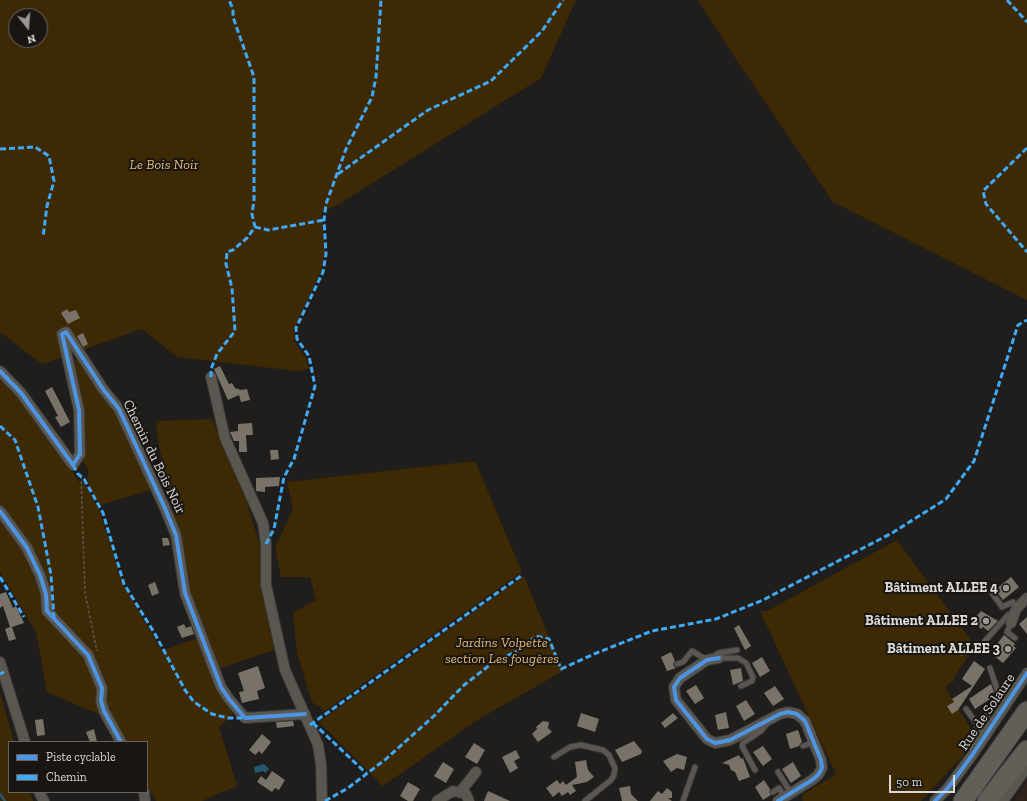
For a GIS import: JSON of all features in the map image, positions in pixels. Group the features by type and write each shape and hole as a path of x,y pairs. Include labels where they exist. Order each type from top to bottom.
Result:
{"highway":[{"path":"963,801 1027,710"},
{"path":"978,801 1027,732"},
{"path":"987,801 1027,750"}],"street":[{"name":"Chemin du Bois Noir","path":"0,372 21,393 73,465 80,454 79,410 62,334 66,332 103,389 119,409 164,506 176,535 185,593 225,693 245,718 305,714"},
{"path":"211,376 226,438 263,523 266,544 266,585 284,663 318,745 322,764 322,801"},
{"path":"0,511 27,548 40,575 46,594 47,611 88,655 102,688 101,701 104,711 120,741"},
{"path":"1011,618 1021,601"},
{"path":"719,658 707,660 680,678 674,687 676,700 707,739 715,743 722,742 788,712 797,714 805,721 821,760 822,768 818,775 812,780 784,797"},
{"path":"0,662 25,741"},
{"name":"Rue de Solaure","path":"935,801 948,788 1027,673"},
{"path":"975,750 974,740 980,726"},
{"path":"1003,801 1027,767"},
{"path":"461,791 476,772"},
{"path":"437,801 453,791 461,791 466,794 469,801"}],"lane":[{"path":"990,590 1002,607 1021,601"},
{"path":"1011,618 1007,632 1015,638"},
{"path":"978,649 1011,618"},
{"path":"678,664 683,662 692,651 707,660 719,653 737,650"},
{"path":"719,658 738,658 746,663 753,678 752,681 741,686"},
{"path":"966,709 980,726 998,692 990,668"},
{"path":"755,770 742,746 743,743 766,726 766,722"},
{"path":"803,746 814,742"},
{"path":"554,757 570,747 581,745 603,750 609,755 614,768 614,775 611,780 586,801"},
{"path":"683,801 695,767"},
{"path":"778,772 784,797"},
{"path":"773,792 779,788 784,797"}],"path":[{"path":"81,476 85,593 98,655"}],"shaded area":[{"path":"1027,781 1027,801 1015,801"}],"green space":[{"name":"Le Bois Noir","path":"0,0 576,0 541,78 339,204 321,213 325,253 321,271 294,329 294,341 306,358 309,369 297,371 177,357 142,329 42,364 0,332"},
{"path":"698,0 1027,0 1027,300 833,202"},
{"path":"81,358 117,409 153,489 101,505 91,490 87,479 89,472 82,459 72,362"},
{"path":"0,374 22,399 72,470 78,481 84,483 100,512 123,585 162,651 200,637 236,711 219,727 237,786 202,801 156,801 148,787 148,741 123,741 106,717 47,692 36,632 0,572"},
{"path":"212,419 239,479 260,545 262,580 276,649 216,670 187,586 178,536 179,524 175,519 171,505 158,440 156,421"},
{"path":"475,461 522,572 325,711 312,702 297,653 293,613 316,600 310,577 281,577 275,548 293,509 287,482"},
{"path":"897,540 975,646 954,677 955,680 945,687 971,729 963,756 921,801 803,801 802,795 836,774 760,611 767,611"},
{"name":"Jardins Volpette section Les fougères","path":"524,576 563,671 479,719 383,786 319,722"},
{"path":"0,692 14,741 8,741 8,793 29,793 33,801 0,801"}],"water":[{"path":"264,764 269,769 265,773 263,771 255,773 254,767"}],"building":[{"path":"67,309 69,312 76,310 80,318 68,324 61,313"},
{"path":"83,333 88,344 83,347 77,336"},
{"path":"220,366 229,384 232,383 235,388 241,390 247,389 250,400 241,402 239,395 228,400 214,369"},
{"path":"52,387 70,422 61,427 55,417 58,416 45,391"},
{"path":"252,423 253,435 246,435 247,452 239,452 239,441 234,441 230,432 238,431 238,424"},
{"path":"270,450 278,450 279,459 271,460"},
{"path":"280,477 279,486 265,487 265,492 256,491 256,478"},
{"path":"162,538 168,538 170,545 163,546"},
{"name":"Bâtiment ALLEE 4","path":"1011,577 1019,587 1003,600 995,590"},
{"path":"155,582 159,593 152,596 148,585"},
{"path":"6,592 13,608 16,606 24,623 12,627 16,639 9,641 5,629 10,627 3,606 0,608 0,594"},
{"name":"Bâtiment ALLEE 2","path":"981,611 998,621 988,631 983,627 981,629 972,621"},
{"path":"1027,617 1027,634 1019,624"},
{"path":"184,624 186,628 191,626 194,634 182,638 177,627"},
{"path":"739,625 751,646 745,650 734,628"},
{"name":"Bâtiment ALLEE 3","path":"1004,635 1015,644 1013,646 1016,648 1003,663 993,655 999,646 997,644"},
{"path":"961,643 967,646 962,656 956,652"},
{"path":"671,652 675,661 673,665 676,668 667,671 661,657"},
{"path":"762,657 770,671 760,677 752,663"},
{"path":"974,661 985,669 958,710 952,714 947,706 954,702 952,699 972,686 962,679"},
{"path":"258,666 265,688 257,691 259,699 242,703 239,692 244,691 238,673"},
{"path":"741,668 743,681 733,685 730,670"},
{"path":"991,684 994,692 990,694 990,699 975,709 969,699"},
{"path":"696,685 704,698 695,704 686,691"},
{"path":"775,686 784,699 773,706 764,693"},
{"path":"746,700 755,714 744,721 736,706"},
{"path":"726,712 729,728 718,730 715,715"},
{"path":"581,713 599,719 595,732 577,726"},
{"path":"673,713 678,718 665,728 661,723"},
{"path":"43,719 45,735 37,736 35,720"},
{"path":"293,721 294,726 277,728 276,722"},
{"path":"543,721 549,722 548,728 552,732 538,742 532,734 537,729 536,727"},
{"path":"94,729 97,741 90,741 86,732"},
{"path":"798,730 802,742 799,746 790,749 786,734"},
{"path":"262,734 271,742 262,754 259,751 255,755 249,750"},
{"path":"634,741 642,751 641,754 622,762 615,750"},
{"path":"474,743 485,750 477,764 465,757"},
{"path":"763,746 772,759 763,766 753,752"},
{"path":"516,750 520,758 514,761 518,768 510,773 502,757"},
{"path":"677,754 687,757 684,770 677,768 671,772 663,761"},
{"path":"739,755 741,759 743,758 750,777 739,781 735,772 731,770 729,765 722,763"},
{"path":"586,760 588,770 594,777 587,782 572,785 576,791 570,795 568,792 562,796 559,792 553,797 546,788 557,780 560,784 563,781 566,785 577,777 575,762"},
{"path":"443,762 454,769 446,783 434,776"},
{"path":"793,762 801,776 791,783 782,769"},
{"path":"272,771 285,780 279,790 275,788 272,792 257,782 261,776 266,780"},
{"path":"764,780 770,789 771,795 763,800 755,787"},
{"path":"408,782 420,789 413,801 408,801 400,796"},
{"path":"630,786 631,794 638,801 622,801 619,788"},
{"path":"667,788 672,792 672,798 668,798 672,801 650,801 658,791 662,794"},
{"path":"488,791 510,801 484,801"}],"waterway":[{"path":"0,794 5,801"}],"marked path":[{"path":"211,377 211,369 217,354 235,331 232,288 226,264 227,252 233,250 247,238 255,227 252,214 254,200 254,77 233,17 233,9 229,0"},
{"path":"266,544 274,529 284,477 294,459 315,386 309,356 297,339 296,328 323,272 326,254 324,220 326,204 346,149 372,97 376,77 381,0"},
{"path":"338,174 428,110 491,81 542,31 563,0"},
{"path":"1007,0 1027,22"},
{"path":"0,149 35,147 49,156 54,181 47,206 43,237"},
{"path":"1027,148 983,191 986,204 1027,252"},
{"path":"255,227 268,230 324,220"},
{"path":"325,801 348,788 386,759 435,715 463,686 491,664 521,649 536,636 549,639 561,669 652,631 716,619 763,600 892,533 946,499 974,461 1018,325 1027,320"},
{"path":"0,426 15,440 38,507 51,575 54,618"},
{"path":"73,465 78,474 84,479 103,513 124,584 155,634 185,690 194,702 212,714 228,718 245,718"},
{"path":"310,725 521,576"},
{"path":"0,577 24,617"},
{"path":"0,674 4,672"},
{"path":"313,723 366,773"}],"cycle path":[{"path":"0,371 21,393 73,465 80,454 79,410 62,334 66,332 103,389 119,409 164,506 176,535 185,593 221,687 245,718 305,714"},
{"path":"0,511 27,548 40,575 46,594 47,611 88,655 102,688 101,701 104,711 120,741"},
{"path":"719,658 707,660 680,678 674,687 676,700 707,739 715,743 730,740 780,714 788,712 797,714 805,721 821,760 822,768 818,775 812,780 778,801"},
{"path":"935,801 948,788 973,754 1027,673"}],"place":[{"name":"Bâtiment ALLEE 4","path":"1006,588"},
{"name":"Bâtiment ALLEE 2","path":"986,621"},
{"name":"Bâtiment ALLEE 3","path":"1008,649"}]}
